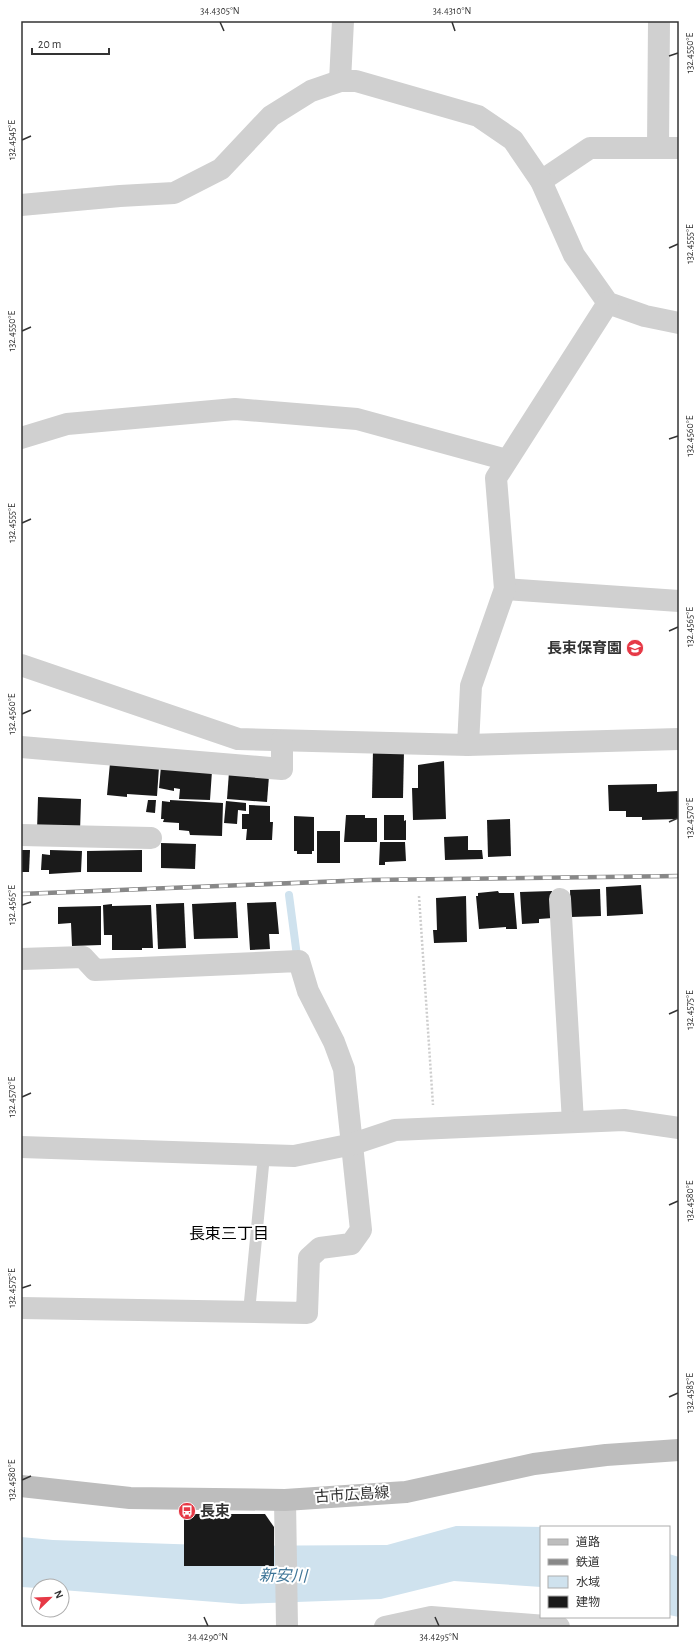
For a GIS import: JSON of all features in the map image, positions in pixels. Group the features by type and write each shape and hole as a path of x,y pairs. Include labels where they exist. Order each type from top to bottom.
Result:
{"main road":[{"name":"古市広島線","path":"21,1486 130,1498 285,1500 406,1492 534,1464 606,1455 679,1450"}],"street":[{"path":"340,81 343,21"},
{"path":"658,148 659,21"},
{"path":"21,205 120,196 174,193 221,169 271,116 311,91 340,81 356,81 478,116 513,140 542,181 574,255 608,304 645,316 679,323"},
{"path":"542,181 590,148 679,148"},
{"path":"468,745 471,686 505,589 496,478 608,304"},
{"path":"21,438 67,424 235,409 356,419 507,460"},
{"path":"505,589 679,601"},
{"path":"21,665 238,740 468,745 679,739"},
{"path":"21,747 282,769 282,741"},
{"path":"21,835 151,838"},
{"path":"560,899 573,1122"},
{"path":"21,959 83,957 95,970 299,961 308,991 334,1042 344,1069 361,1230 351,1244 320,1248 309,1258 307,1313 21,1308"},
{"path":"21,1147 294,1156 352,1144 395,1130 624,1120 679,1128"},
{"path":"285,1500 287,1627"},
{"path":"385,1627 431,1617 559,1627"}],"lane":[{"path":"249,1312 264,1155"}],"path":[{"path":"419,896 434,1128"}],"water":[{"name":"新安川","path":"456,1526 540,1527 540,1587 454,1581 381,1599 241,1604 70,1591 70,1578 30,1578 30,1588 21,1587 21,1537 53,1540 234,1546 387,1545"},
{"path":"670,1554 679,1557 679,1617 670,1615"}],"building":[{"path":"373,750 404,751 403,798 372,798"},
{"path":"444,761 446,819 413,820 412,788 418,788 418,765"},
{"path":"110,763 159,767 157,796 127,794 127,797 107,795"},
{"path":"161,766 212,771 210,800 179,799 180,789 174,788 174,791 159,788"},
{"path":"229,772 269,776 267,802 227,799"},
{"path":"657,784 657,792 679,791 679,819 642,820 642,817 626,817 626,811 609,811 608,785"},
{"path":"38,797 81,799 80,831 37,831"},
{"path":"148,800 156,800 155,813 146,812"},
{"path":"170,800 223,803 222,836 190,835 189,831 179,830 179,823 163,822 164,819 161,819 162,801 170,802"},
{"path":"226,801 246,803 246,811 238,810 237,824 224,823"},
{"path":"249,805 270,806 270,822 273,822 272,840 246,840 247,829 242,829 242,814 249,814"},
{"path":"346,815 365,815 365,818 377,818 377,842 344,842"},
{"path":"384,815 404,815 404,821 406,820 406,840 384,840"},
{"path":"294,816 314,817 314,851 312,851 312,854 297,854 297,851 294,851"},
{"path":"510,819 511,856 488,857 487,820"},
{"path":"317,831 340,831 340,863 317,863"},
{"path":"468,836 468,850 482,850 483,859 445,860 444,837"},
{"path":"380,842 405,842 406,861 385,862 385,865 379,865"},
{"path":"161,843 196,844 195,869 161,868"},
{"path":"21,850 30,850 29,872 21,872"},
{"path":"50,850 82,851 81,872 49,874 49,870 41,870 42,854 50,855"},
{"path":"142,850 142,872 87,872 87,851"},
{"path":"641,885 643,914 607,916 606,887"},
{"path":"600,889 601,916 571,917 570,890"},
{"path":"498,891 499,893 514,893 517,929 506,929 506,927 479,929 476,896 478,896 478,893"},
{"path":"552,891 553,918 539,919 539,923 522,924 520,892"},
{"path":"466,896 467,942 434,943 433,930 437,930 436,898"},
{"path":"236,902 238,938 194,939 192,904"},
{"path":"276,902 279,934 269,934 270,949 250,950 247,903"},
{"path":"184,903 186,948 158,949 156,904"},
{"path":"112,904 112,906 151,905 153,948 142,948 142,950 112,950 112,935 104,935 103,905"},
{"path":"101,906 101,945 72,946 71,923 58,924 58,907"},
{"path":"184,1514 265,1514 274,1527 274,1566 184,1566"}],"waterway":[{"path":"289,895 297,956"}],"railway":[{"path":"21,894 369,880 679,876"}],"place":[{"name":"長束保育園","path":"635,648"},
{"name":"長束","path":"187,1511"}],"district":[{"name":"長束三丁目","path":"229,1234"}]}
